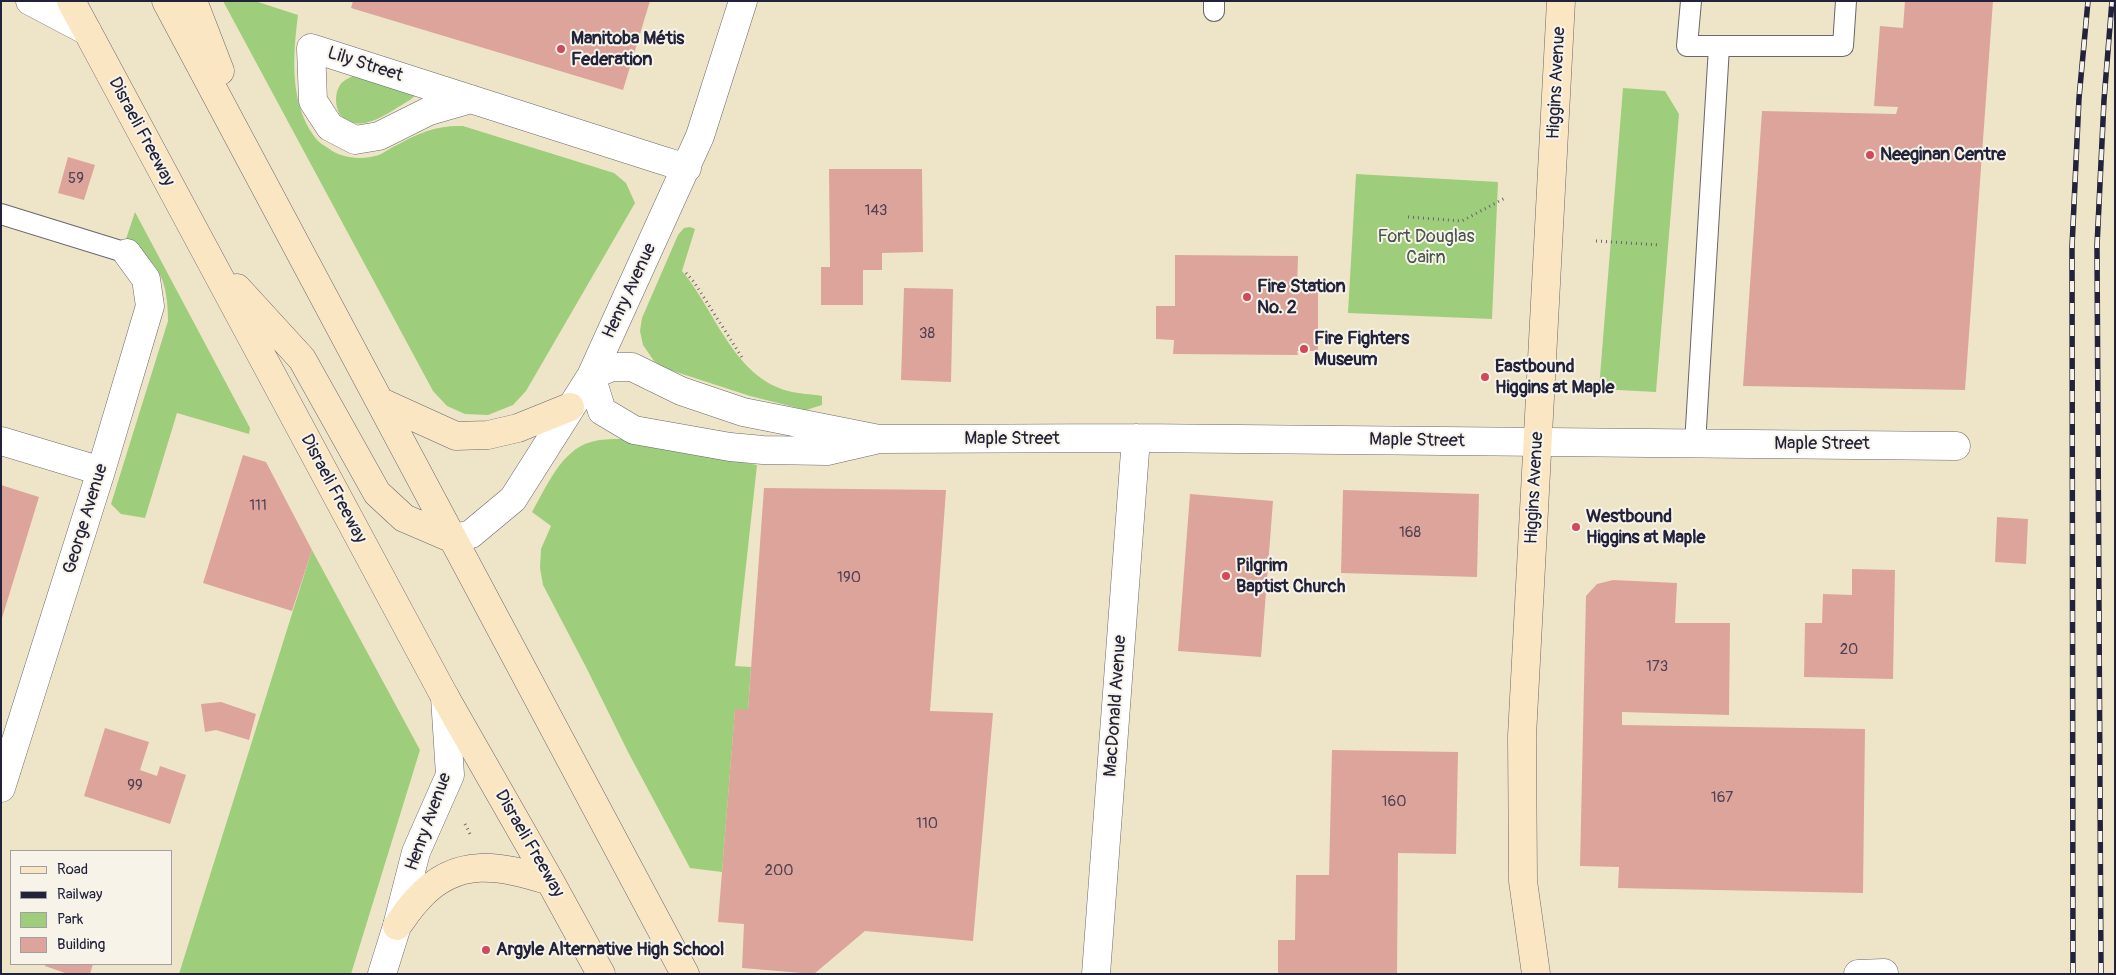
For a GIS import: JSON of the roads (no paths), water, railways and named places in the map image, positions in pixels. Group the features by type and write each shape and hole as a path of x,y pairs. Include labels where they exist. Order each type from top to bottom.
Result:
{"main road":[{"name":"Disraeli Freeway","path":"71,1 445,697 601,974"},
{"path":"147,1 180,28"},
{"path":"166,1 685,974"},
{"path":"193,1 267,189"},
{"name":"Higgins Avenue","path":"1536,974 1524,881 1522,736 1561,1"},
{"path":"210,260 302,358 377,493 404,518 453,539"},
{"path":"381,402 456,436 488,435 518,428 570,407"},
{"path":"397,926 418,898 428,889 446,877 461,871 494,866 550,881"}],"street":[{"path":"30,1 87,32"},
{"name":"Henry Avenue","path":"453,539 471,534 513,499 591,376 700,136 743,1"},
{"name":"Lily Street","path":"471,99 429,111 379,136 355,140 330,127 313,101 312,48 377,69 471,99 686,168"},
{"name":"George Avenue","path":"1,788 101,471 150,306 146,279 127,253"},
{"name":"Maple Street","path":"879,439 827,451 763,450 730,447 634,430 602,411 591,376 612,367 632,367 681,391 743,412 879,439 1136,438 1956,446"},
{"name":"MacDonald Avenue","path":"1096,974 1136,438"},
{"path":"1,441 101,471"},
{"name":"Henry Avenue","path":"382,974 397,926 416,852 450,776 445,697"},
{"path":"1858,974 1884,973"}],"lane":[{"path":"1691,1 1687,46 1719,47 1843,46 1846,1"},
{"path":"1695,444 1719,47"},
{"path":"1,214 127,253"}],"railway":[{"path":"2073,974 2072,247 2079,98 2088,1"},
{"path":"2101,974 2097,246 2104,100 2112,1"}],"place":[{"name":"Manitoba Métis Federation","path":"561,49"},
{"name":"Neeginan Centre","path":"1870,155"},
{"name":"Fire Station No. 2","path":"1247,297"},
{"name":"Fire Fighters Museum","path":"1304,349"},
{"name":"Eastbound Higgins at Maple","path":"1485,377"},
{"name":"Westbound Higgins at Maple","path":"1576,527"},
{"name":"Pilgrim Baptist Church","path":"1226,576"},
{"name":"Argyle Alternative High School","path":"486,950"}],"park label":[{"name":"Fort Douglas Cairn","path":"1426,247"}]}
